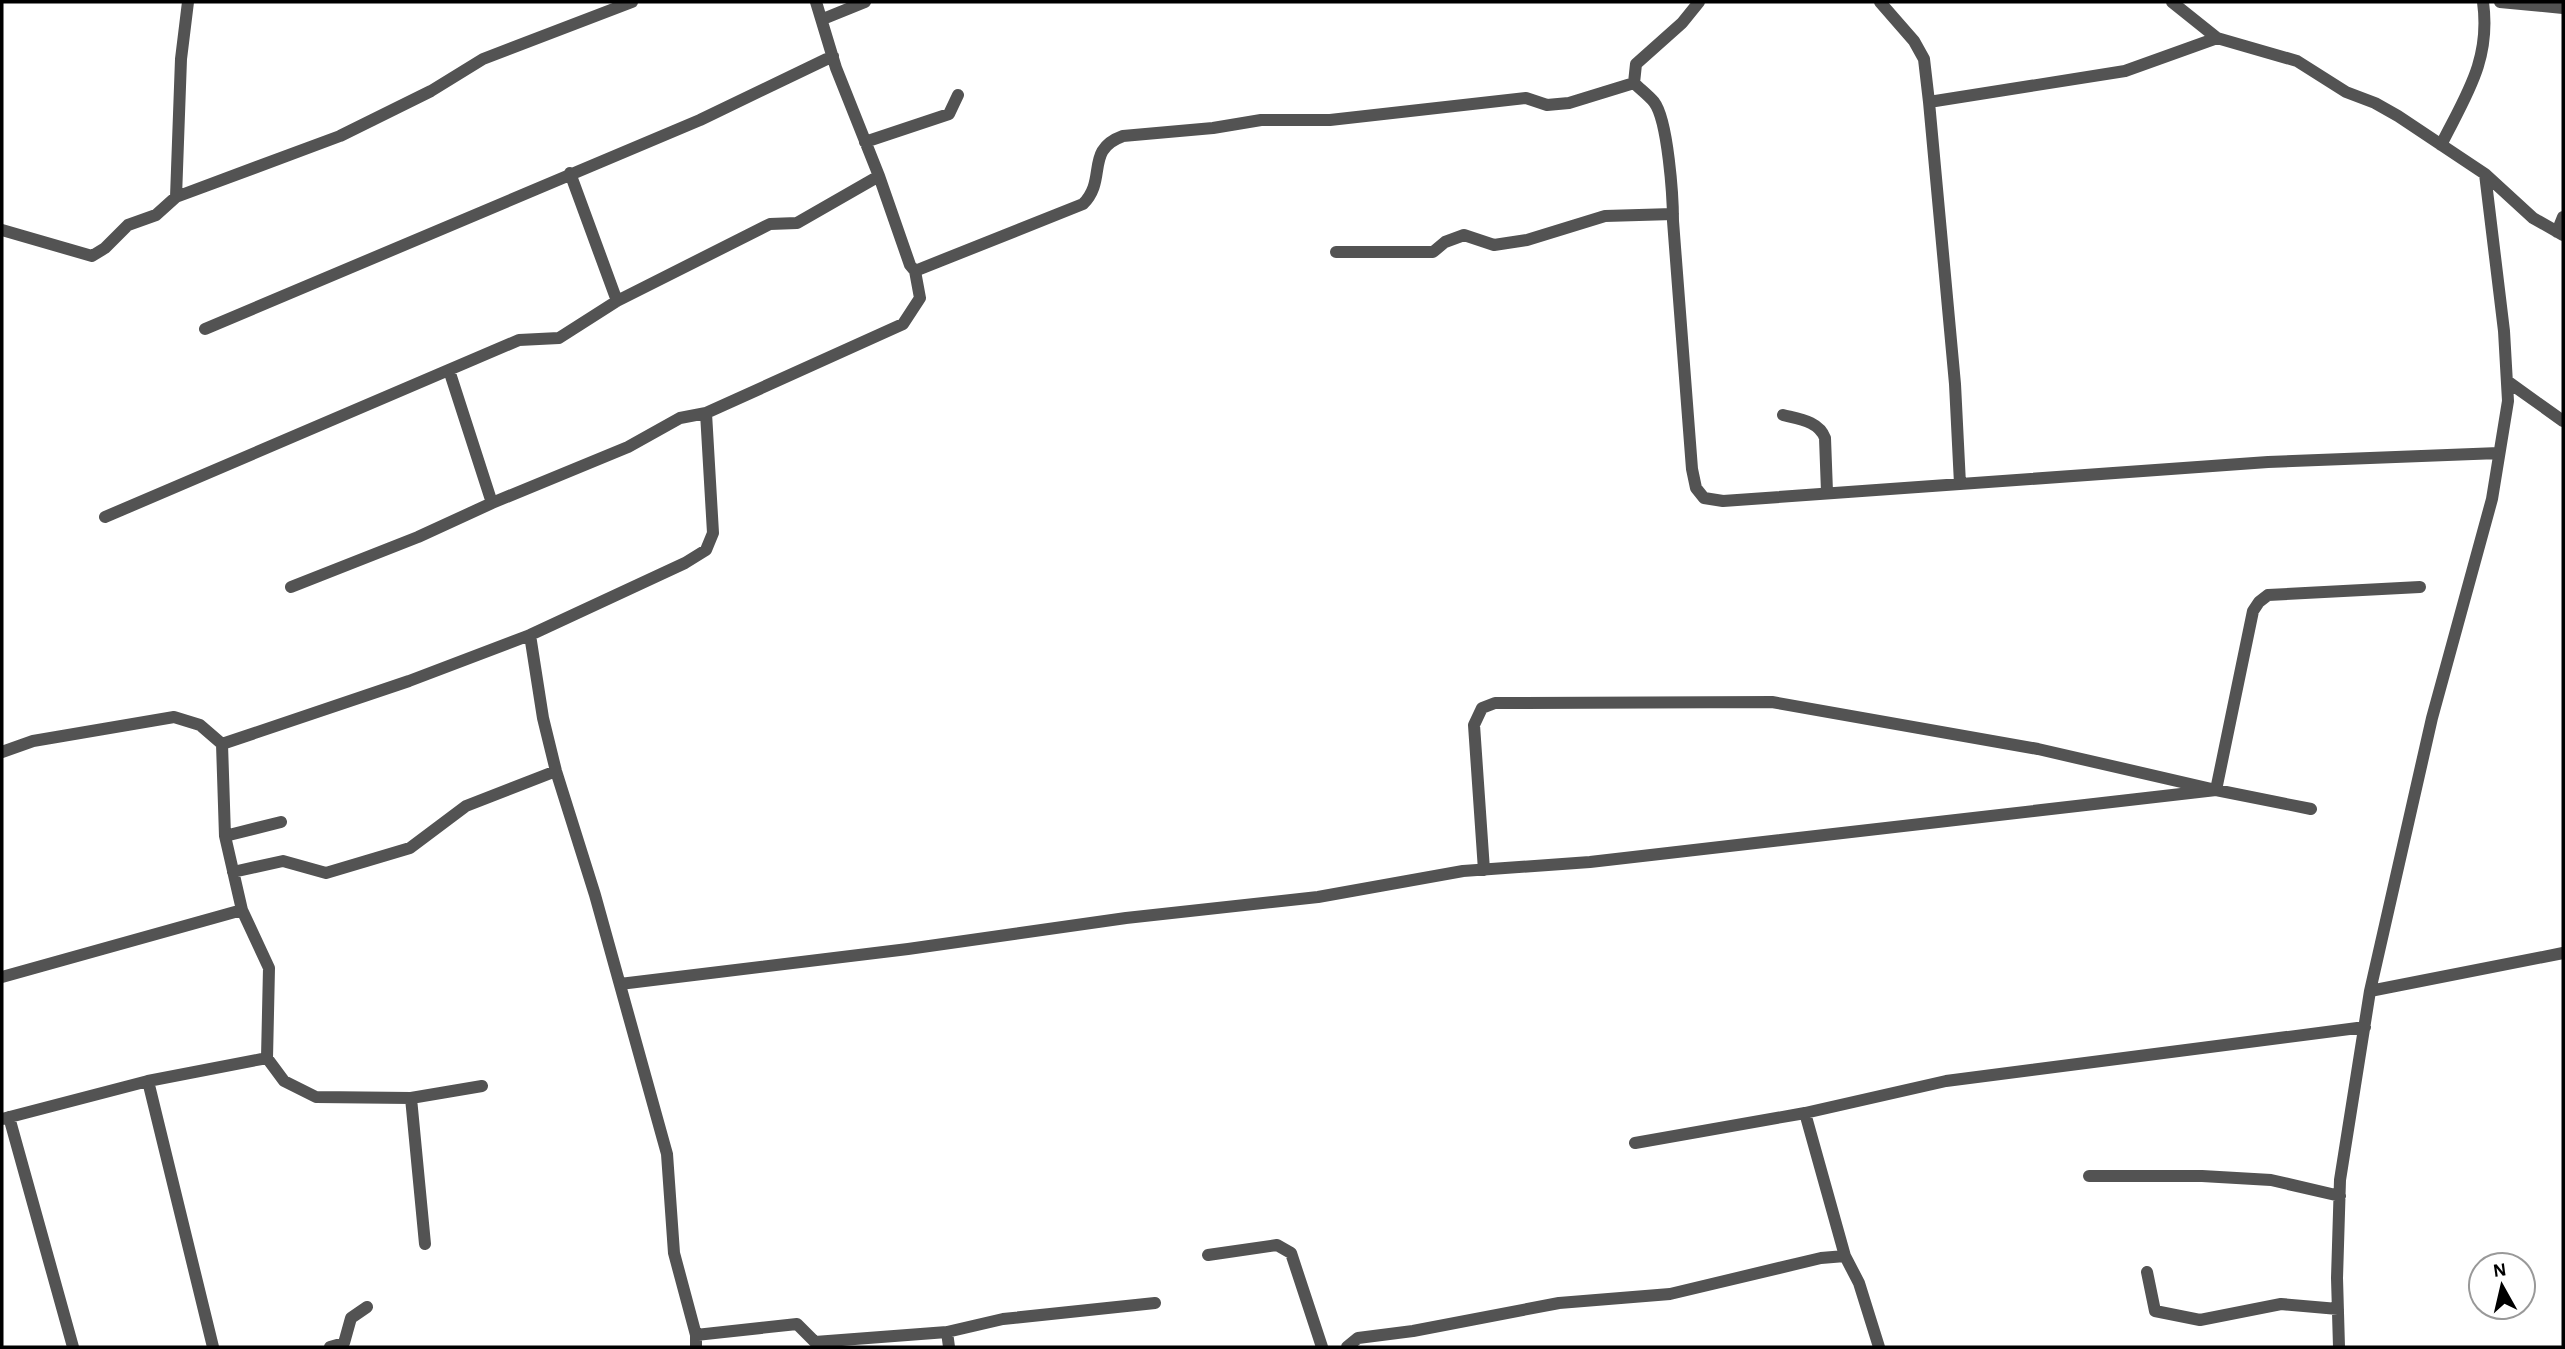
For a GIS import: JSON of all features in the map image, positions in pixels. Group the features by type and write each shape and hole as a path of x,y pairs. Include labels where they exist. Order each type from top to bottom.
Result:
{"street":[{"path":"176,197 181,59 188,2"},
{"path":"2,230 92,256 105,248 128,225 156,215 176,197 340,136 432,92 484,59 632,2"},
{"path":"291,587 418,537 492,503 628,447 680,418 706,413 903,324 920,299 915,271 900,241 816,2"},
{"path":"823,19 865,2"},
{"path":"1634,83 1636,64 1682,23 1699,2"},
{"path":"1880,2 1914,41 1924,60 1955,384 1960,485"},
{"path":"2172,2 2217,38 2297,61 2346,92 2375,103 2398,116 2484,174 2533,218 2560,233 2563,217"},
{"path":"2441,145 2476,75 2485,42 2483,2"},
{"path":"2500,2 2563,8"},
{"path":"1929,102 2125,71 2217,38"},
{"path":"205,329 700,120 833,56"},
{"path":"1634,83 1656,104 1663,131 1673,196 1681,337 1696,488 1704,498 1723,501 2268,462 2499,453"},
{"path":"915,271 1083,204 1093,194 1100,152 1110,141 1123,136 1213,128 1261,120 1330,120 1527,98 1547,105 1569,103 1634,83"},
{"path":"865,142 949,114 958,95"},
{"path":"570,173 617,301"},
{"path":"2339,1347 2340,1180 2370,991 2432,718 2492,499 2508,401 2504,331 2484,174"},
{"path":"105,517 519,341 559,338 617,301 770,224 797,223 879,176"},
{"path":"1336,252 1433,252 1445,242 1464,235 1494,244 1527,240 1605,216 1673,214"},
{"path":"449,370 492,503"},
{"path":"2507,382 2563,421"},
{"path":"222,744 409,681 530,635 685,563 706,550 713,533 706,413"},
{"path":"1783,415 1813,424 1822,430 1825,438 1827,492"},
{"path":"2216,790 2253,611 2259,601 2268,595 2420,587"},
{"path":"530,635 543,718 556,771 667,1153 674,1253 696,1341 797,1324 815,1342 947,1332 1003,1319 1154,1303"},
{"path":"1484,870 1474,725 1482,708 1495,703 1773,702 2038,749 2311,809"},
{"path":"2,752 33,741 174,717 200,725 222,744 225,836 242,910 269,968 267,1058 284,1081 316,1097 411,1098 482,1086"},
{"path":"233,872 283,861 326,873 410,849 466,806 556,771"},
{"path":"620,984 908,949 1126,918 1318,897 1463,871 1590,862 2216,790"},
{"path":"225,836 281,822"},
{"path":"2,977 242,910"},
{"path":"2370,991 2563,953"},
{"path":"1635,1143 1805,1113 1946,1081 2365,1027"},
{"path":"73,1347 5,1118 148,1081 267,1058"},
{"path":"148,1081 213,1347"},
{"path":"411,1098 425,1244"},
{"path":"1805,1113 1845,1256 1859,1283 1879,1347"},
{"path":"2089,1176 2202,1176 2271,1180 2340,1196"},
{"path":"1208,1255 1277,1245 1291,1253 1322,1347"},
{"path":"1347,1347 1358,1338 1413,1331 1559,1303 1670,1294 1821,1258 1845,1256"},
{"path":"2147,1272 2155,1311 2200,1320 2281,1304 2338,1309"},
{"path":"330,1347 344,1343 351,1318 367,1307"},
{"path":"947,1332 949,1347"}]}
